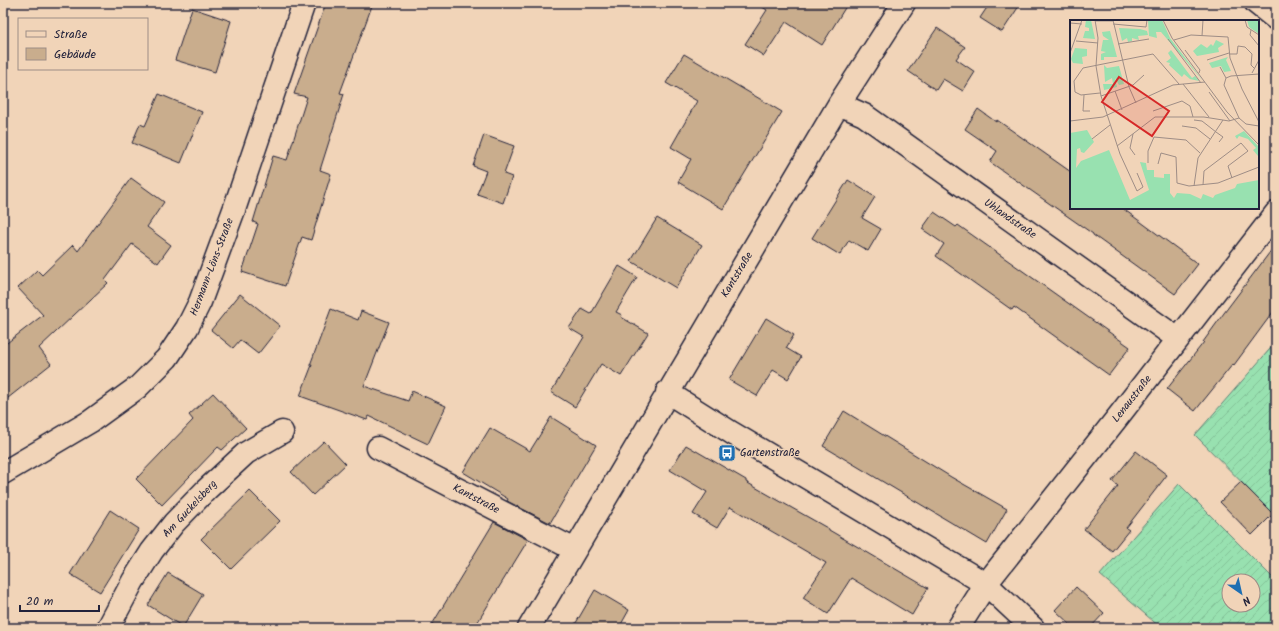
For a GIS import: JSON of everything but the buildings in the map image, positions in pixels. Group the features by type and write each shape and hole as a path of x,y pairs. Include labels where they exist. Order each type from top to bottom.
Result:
{"street":[{"name":"Hermann-Löns-Straße","path":"3,473 91,421 138,387 167,358 183,334 200,302 304,3"},
{"name":"Kantstraße","path":"529,628 838,104 904,3"},
{"path":"1256,3 1276,19"},
{"name":"Uhlandstraße","path":"838,104 864,115 1178,339"},
{"name":"Lenaustraße","path":"958,628 986,584 1276,213"},
{"path":"667,392 986,584 1034,628"},
{"name":"Am Guckelsberg","path":"108,628 133,581 152,551 174,523 206,490 246,453 282,432"},
{"name":"Kantstraße","path":"378,448 574,550"}],"green space":[{"path":"1276,342 1276,517 1195,435"},
{"path":"1179,484 1276,581 1276,628 1161,628 1100,575"}],"place":[{"name":"Gartenstraße","path":"727,453"}]}
